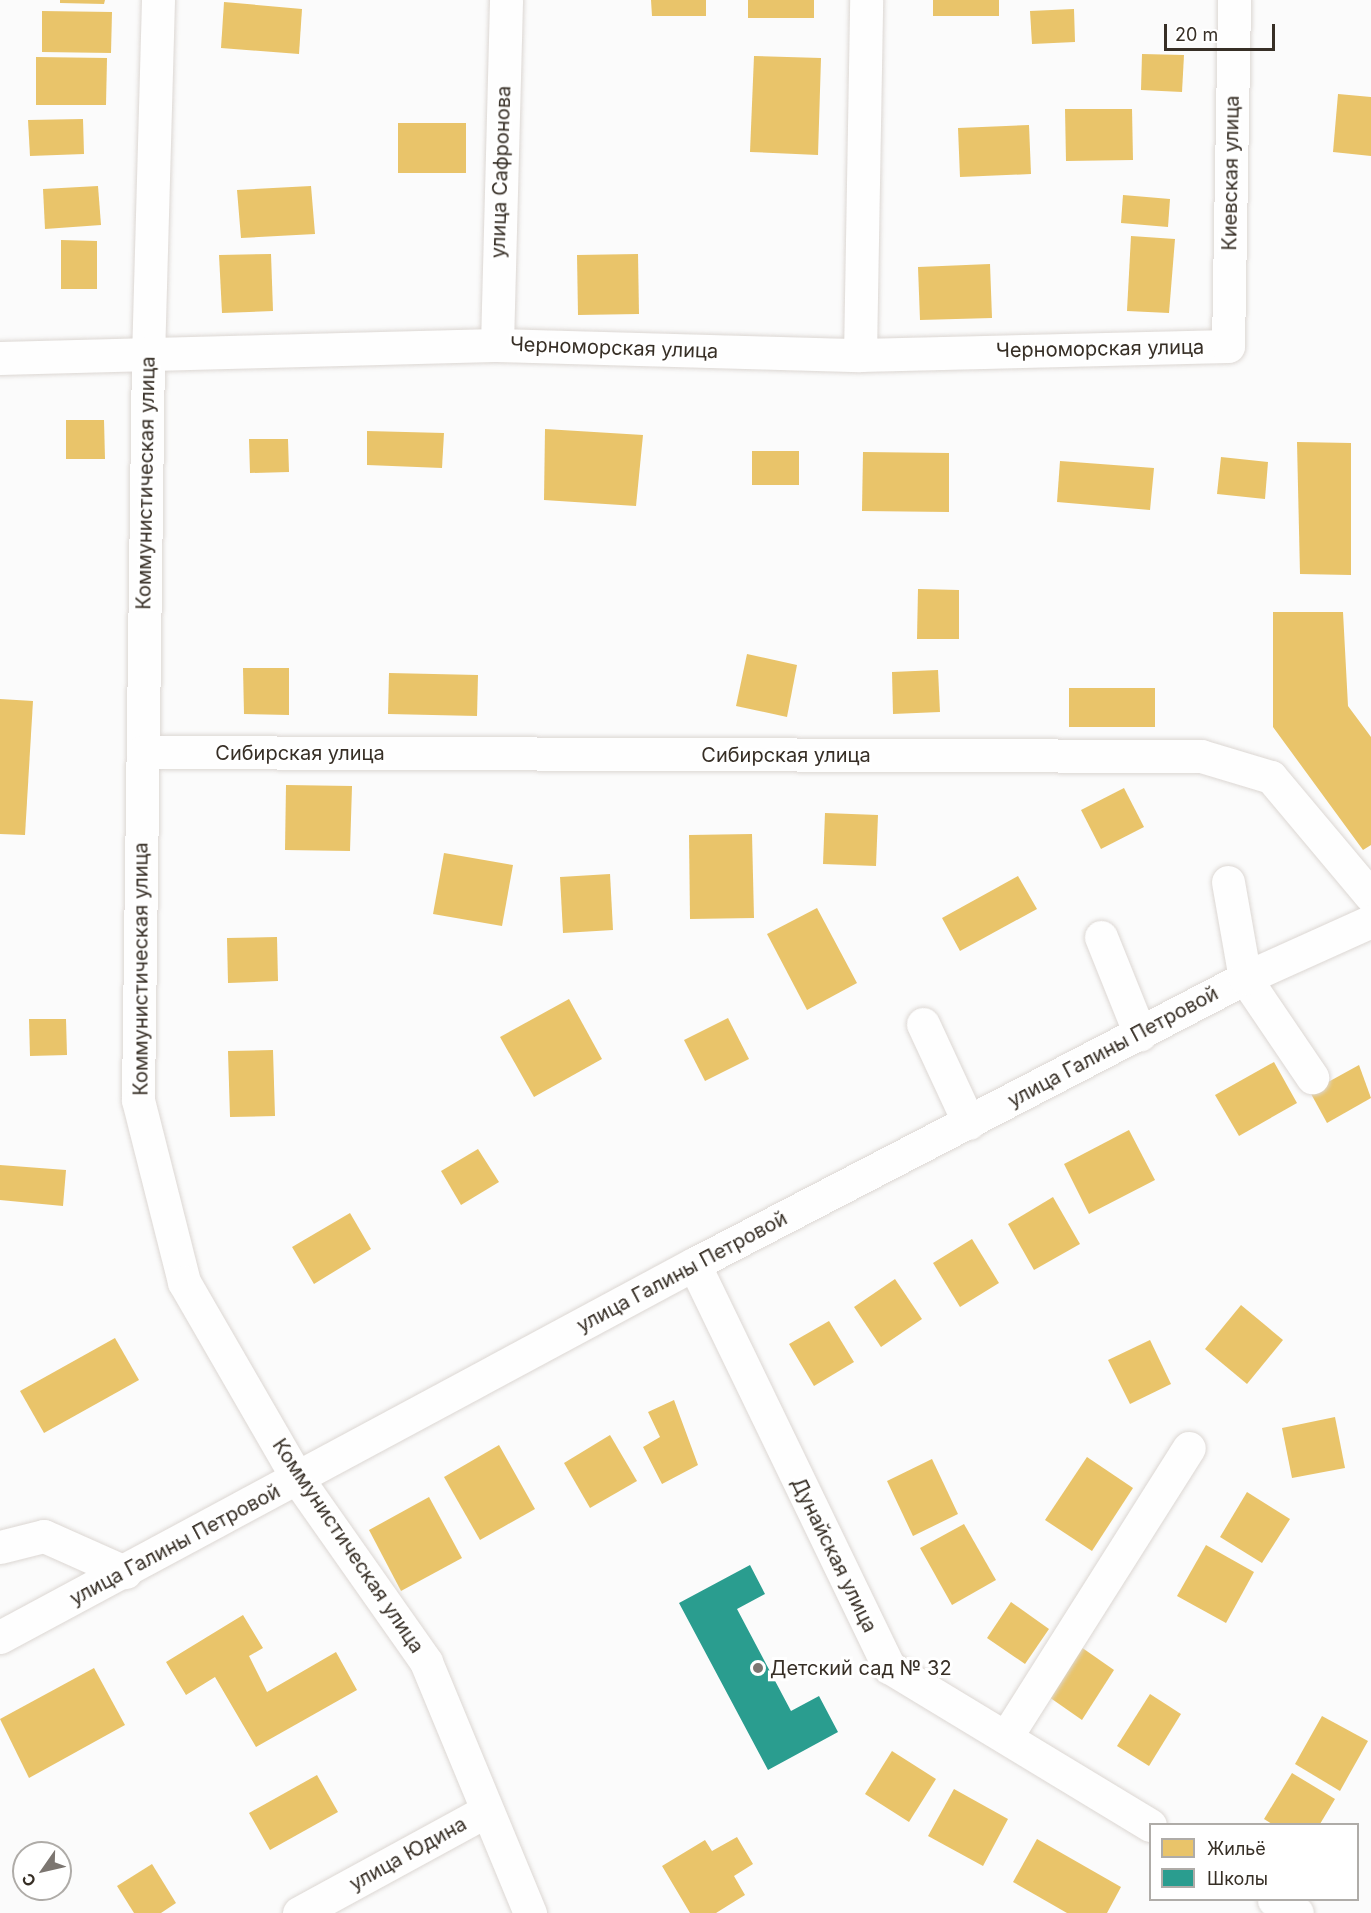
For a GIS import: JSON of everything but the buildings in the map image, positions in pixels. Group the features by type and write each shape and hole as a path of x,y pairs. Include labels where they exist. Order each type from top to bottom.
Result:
{"street":[{"name":"Коммунистическая улица","path":"158,0 148,353 138,1100 184,1282 299,1481 426,1662 530,1913"},
{"name":"улица Сафронова","path":"497,345 506,0"},
{"path":"860,355 867,0"},
{"name":"Киевская улица","path":"1228,346 1234,0"},
{"name":"Черноморская улица","path":"0,358 497,345 860,355 1228,346"},
{"name":"Сибирская улица","path":"143,752 1201,756 1271,777 1371,896"},
{"path":"1228,882 1245,978 1312,1077"},
{"name":"улица Галины Петровой","path":"0,1637 299,1481 694,1264 1245,978 1371,921"},
{"path":"1101,937 1140,1034"},
{"path":"923,1024 969,1123"},
{"name":"Дунайская улица","path":"694,1264 889,1667 1149,1824"},
{"path":"1006,1737 1189,1448"},
{"path":"0,1547 44,1536 125,1572"},
{"name":"улица Юдина","path":"299,1913 486,1811"},
{"path":"1277,1901 1297,1913"}],"place":[{"name":"Детский сад № 32","path":"758,1668"}]}
